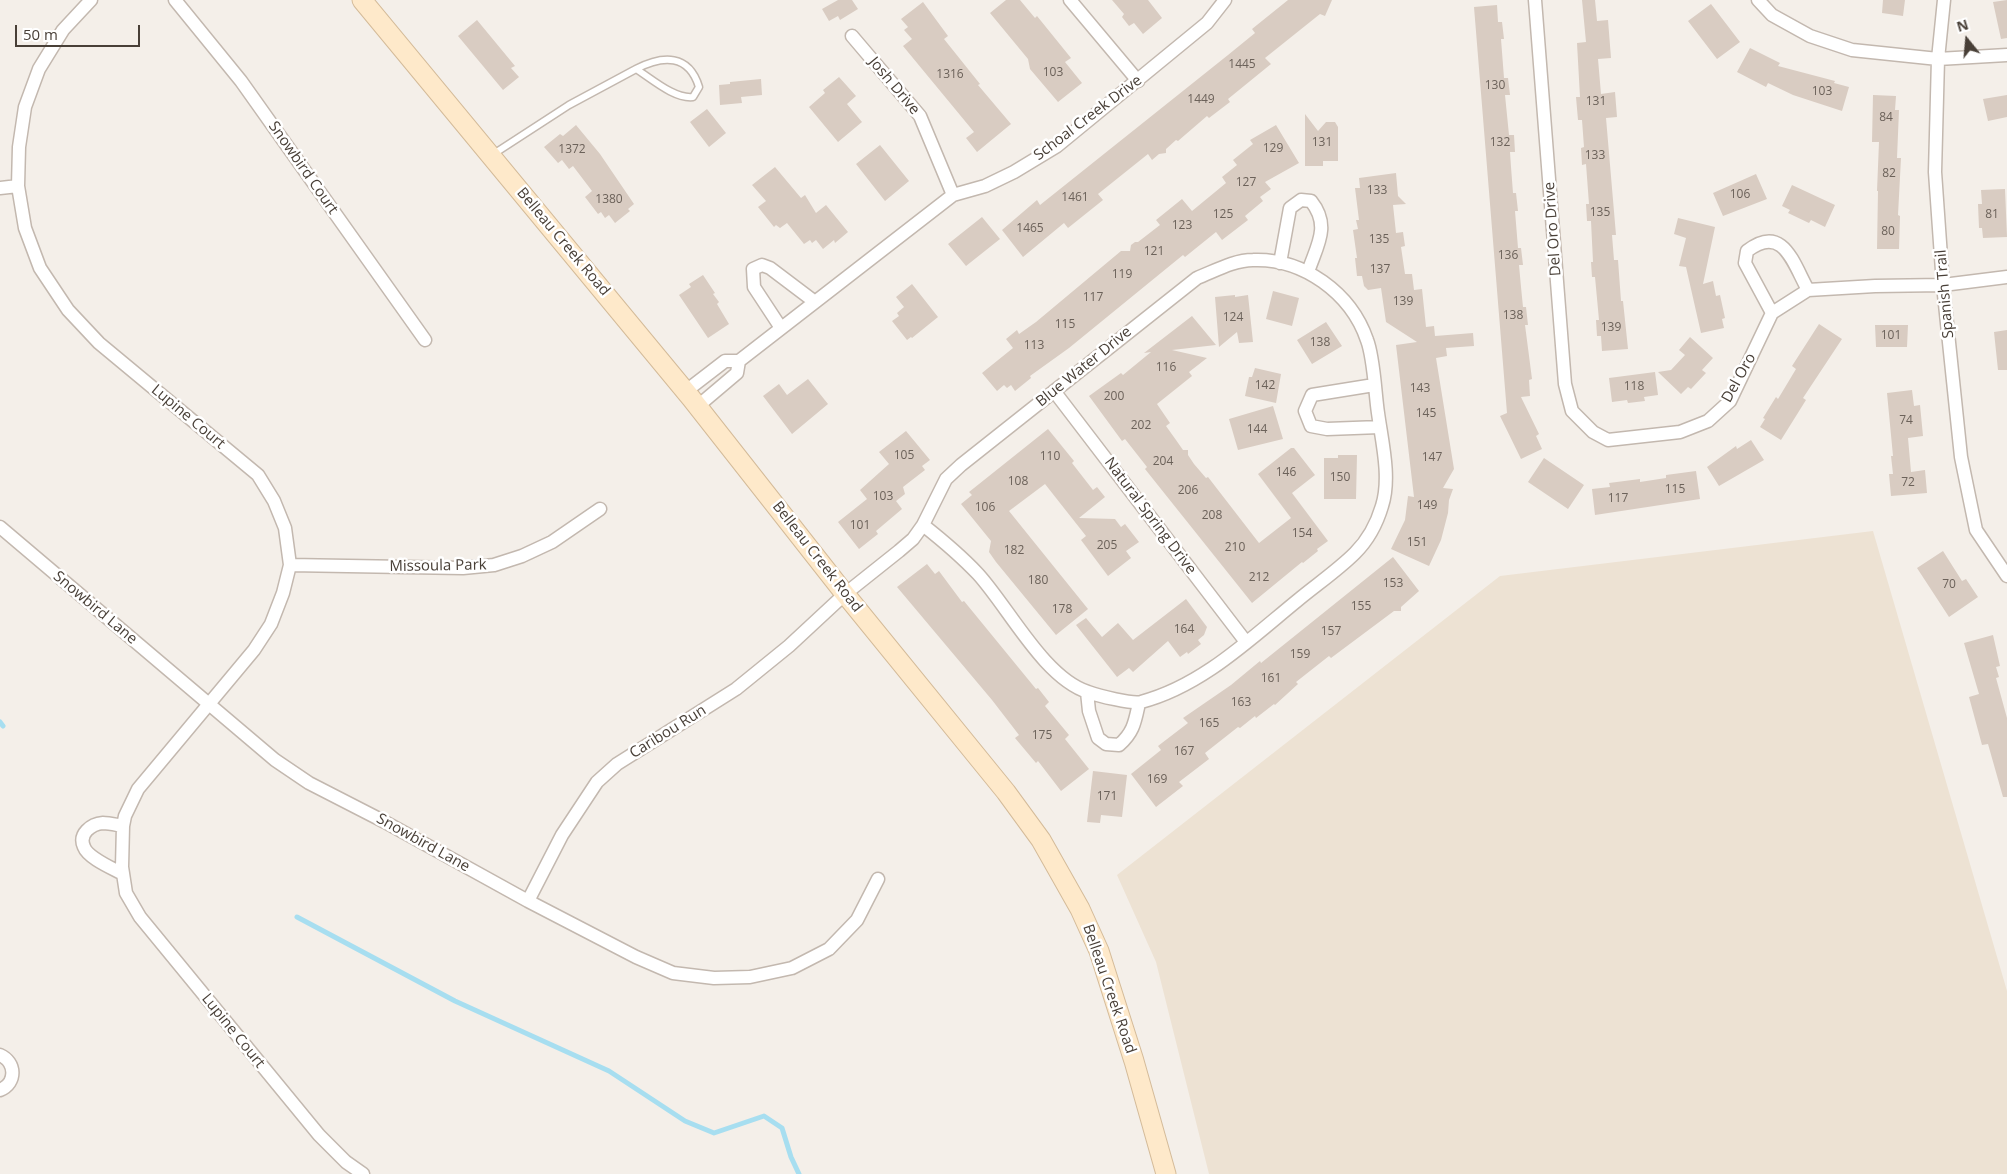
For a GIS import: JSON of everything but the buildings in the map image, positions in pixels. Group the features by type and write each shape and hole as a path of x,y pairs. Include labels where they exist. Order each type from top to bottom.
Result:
{"main road":[{"name":"Belleau Creek Road","path":"362,0 686,391 845,594 1006,792 1041,840 1065,881 1099,951 1166,1174"}],"street":[{"name":"Lupine Court","path":"90,0 63,30 39,69 25,107 19,147 18,186 25,228 40,268 68,310 99,343 258,475 274,501 285,528 290,565 272,624 254,650 138,789 125,816 123,826 123,874 126,893 140,918 319,1135 346,1162 363,1174"},
{"name":"Snowbird Court","path":"175,0 242,81 425,340"},
{"path":"1070,0 1138,81"},
{"name":"Schoal Creek Drive","path":"686,391 725,361 739,361 953,195 985,186 1014,172 1057,146 1207,23 1222,7 1225,0"},
{"name":"Del Oro Drive","path":"1535,0 1565,384 1572,411 1593,432 1608,440"},
{"path":"1758,0 1772,15 1810,36 1852,50 1938,60 2007,55"},
{"name":"Spanish Trail","path":"1944,0 1938,60 1935,172 1943,285 1961,456 1976,530 2007,576"},
{"name":"Josh Drive","path":"852,36 920,116 953,195"},
{"path":"0,188 18,186"},
{"path":"1280,263 1290,208 1301,200 1311,201 1321,217 1322,229 1308,272"},
{"path":"1772,313 1745,264 1747,251 1756,244 1766,240 1777,241 1786,251 1808,290 1875,286 1943,285 2007,277"},
{"name":"Blue Water Drive","path":"845,594 913,539 923,525 946,479 1197,278 1224,266 1251,260 1280,263 1308,272 1338,293 1356,316 1368,341 1386,481 1383,505 1372,531 1355,553 1246,642 1197,678 1172,692 1139,703"},
{"path":"781,328 754,287 753,270 762,265 770,268 815,302"},
{"name":"Del Oro","path":"1608,440 1680,432 1708,421 1730,401 1772,313 1808,290"},
{"name":"Schoal Creek Drive","path":"698,406 737,373 739,361"},
{"path":"1374,385 1312,395 1304,411 1311,426 1327,429 1380,427"},
{"name":"Natural Spring Drive","path":"1054,391 1246,642"},
{"name":"Missoula Park","path":"290,565 463,568 494,565 522,556 552,542 600,509"},
{"path":"923,525 978,575 1046,662 1066,679 1087,692 1139,703 1134,725 1128,737 1119,745 1106,744 1098,738 1089,711 1087,692"},
{"name":"Snowbird Lane","path":"0,527 275,760 309,784 385,822 528,901 636,957 673,973 714,978 750,977 792,968 829,949 857,920 878,880"},
{"name":"Caribou Run","path":"528,901 562,835 597,782 616,764 736,689 789,646 845,594"},
{"path":"123,826 102,823 86,830 82,837 84,848 96,860 123,874"},
{"path":"0,1055 9,1061 13,1073 9,1084 0,1090"}],"lane":[{"path":"491,155 569,105 636,69 656,60 669,59 683,63 696,79 699,87 693,97 686,98 636,69"}],"shaded area":[{"path":"1873,531 2007,991 2007,1174 1209,1174 1156,962 1117,875 1500,576"}],"waterway":[{"path":"0,722 3,726"},
{"path":"297,917 455,1001 609,1071 685,1121 714,1133 764,1116 782,1128 791,1157 799,1174"}]}
